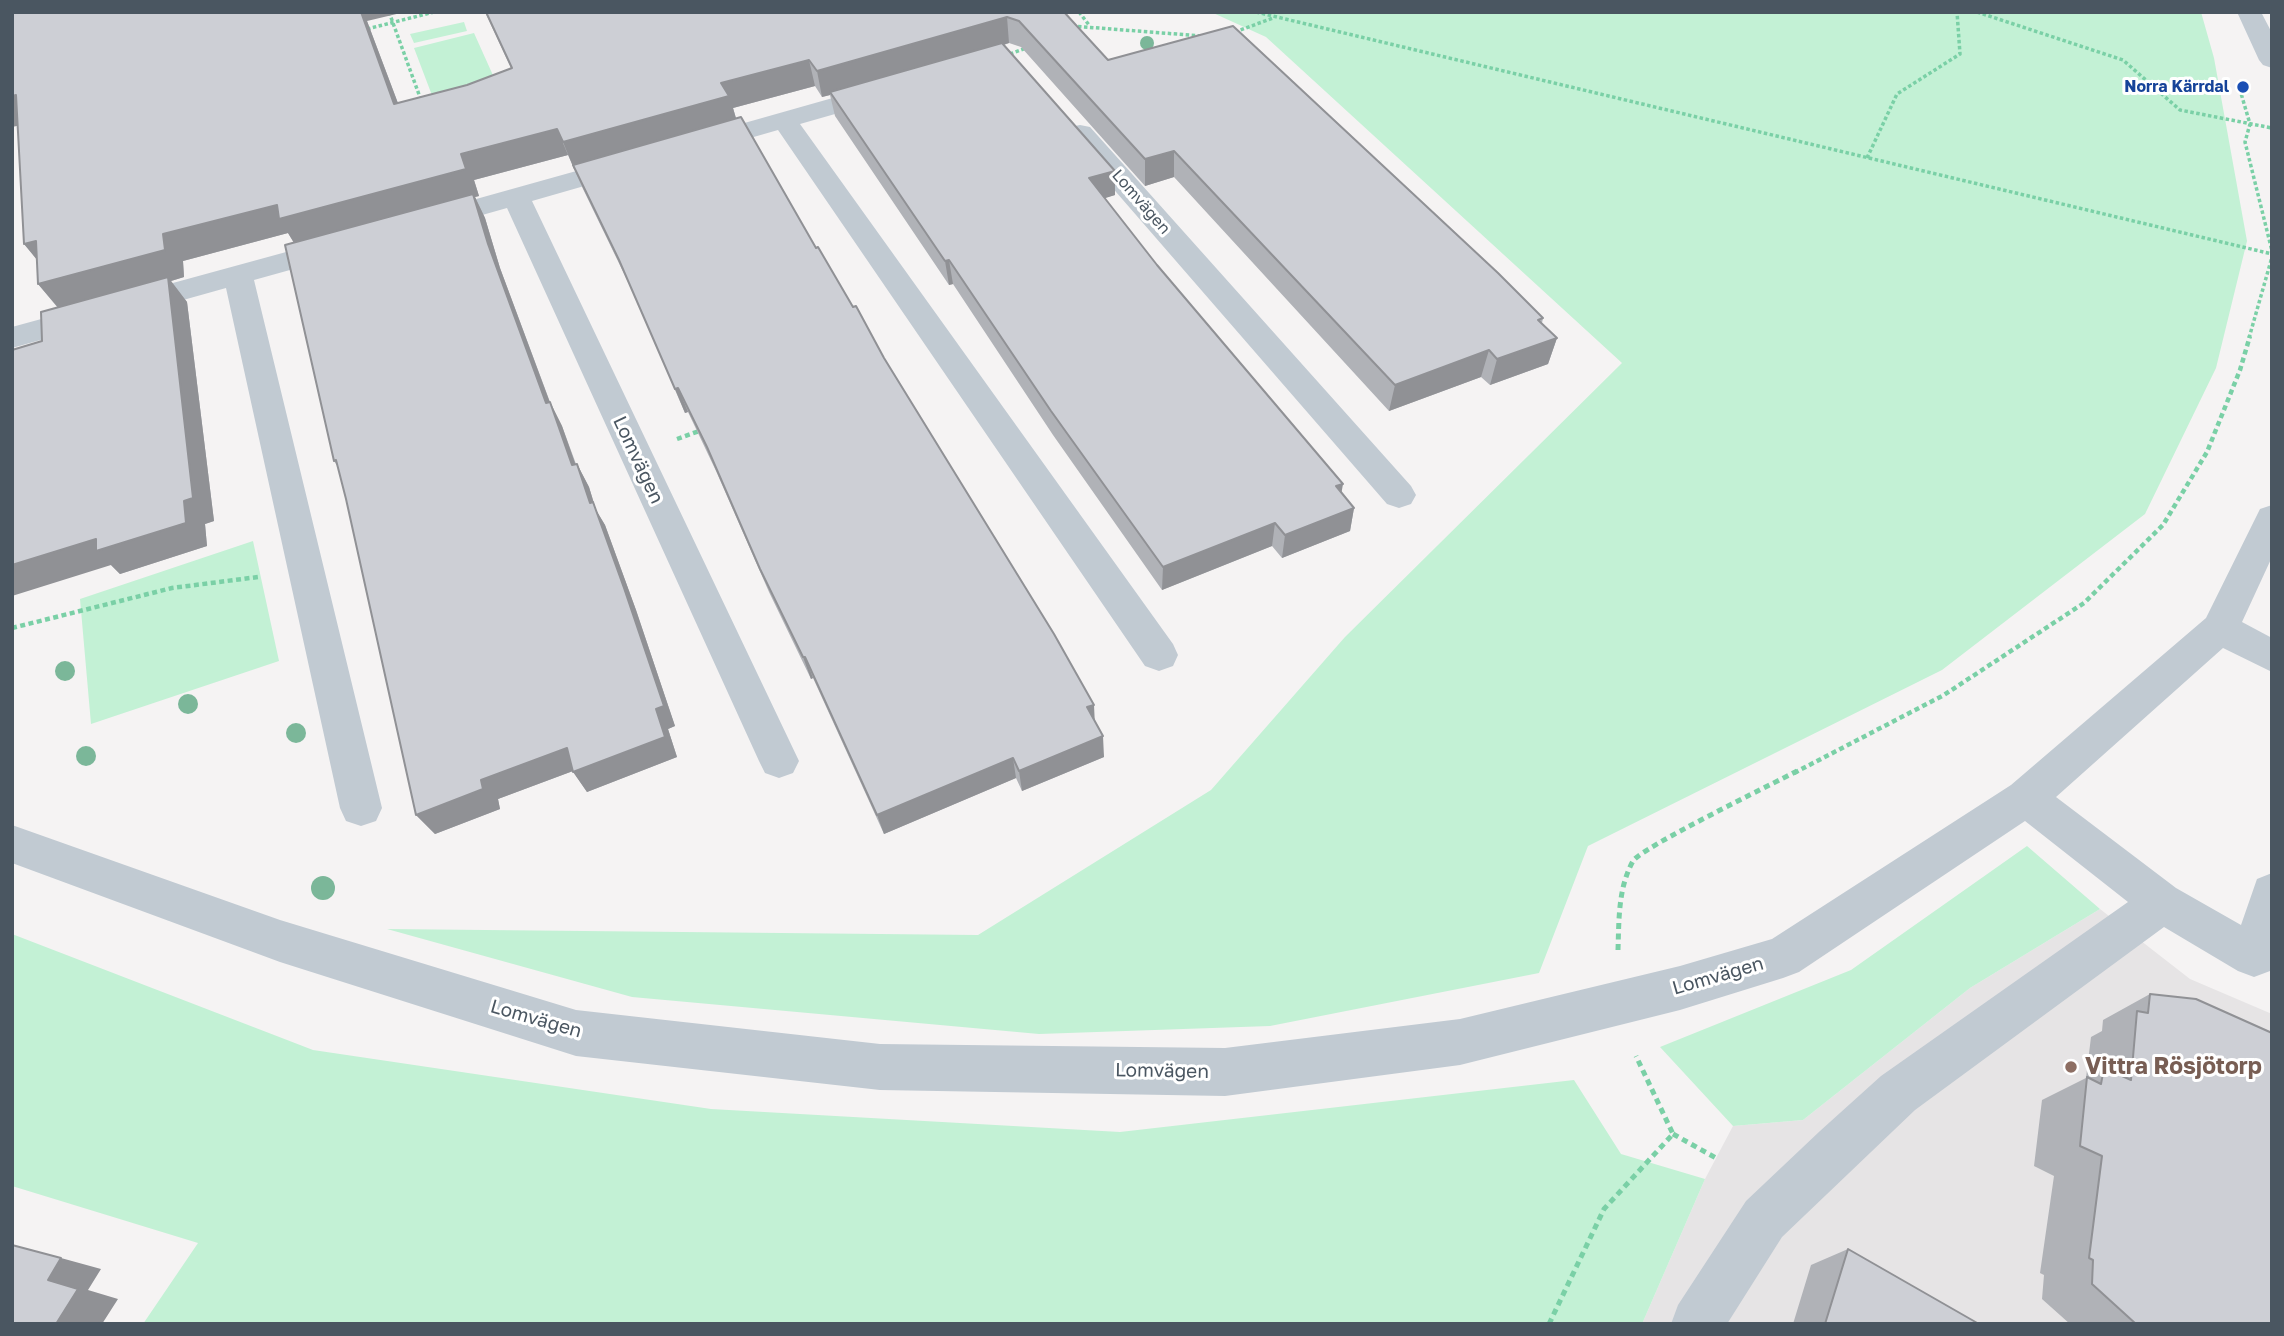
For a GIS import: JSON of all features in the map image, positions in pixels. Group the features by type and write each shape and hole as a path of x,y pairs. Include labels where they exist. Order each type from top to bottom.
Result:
{"street":[{"path":"2249,12 2272,60"},
{"path":"407,227 904,85"},
{"name":"Lomvägen","path":"1063,114 1399,495"},
{"path":"784,120 1159,655"},
{"name":"Lomvägen","path":"516,197 779,761"},
{"path":"12,338 368,238"},
{"path":"238,275 361,808"},
{"name":"Lomvägen","path":"12,844 280,941 576,1033 880,1067 1225,1072 1460,1042 1680,988 1783,957 2026,798 2220,628 2272,518"},
{"path":"2220,628 2272,657"},
{"path":"2026,798 2161,902 2254,956 2272,893"},
{"path":"1697,1324 1764,1219 1847,1139 1898,1093 2127,930 2161,902"}],"path":[{"path":"389,12 421,102"},
{"path":"366,29 434,12"},
{"path":"1079,12 1090,26"},
{"path":"1256,12 2272,254"},
{"path":"1867,158 1897,93 1960,54 1957,12"},
{"path":"1977,12 2123,60 2180,110 2272,128"},
{"path":"1225,36 1273,18"},
{"path":"1067,34 1090,26 1163,35 1213,36"},
{"path":"1010,54 1033,46"},
{"path":"1618,953 1620,897 1634,859 1661,842 1944,695 2084,603 2163,525 2207,452 2240,370 2272,254 2245,142 2250,124 2235,74"},
{"path":"1636,1056 1673,1134 1716,1158"},
{"path":"1549,1324 1604,1209 1673,1134"}],"shaded area":[{"name":"Vittra Rösjötorp","path":"2100,909 2190,979 2272,1014 2272,1324 1642,1324 1705,1179 1733,1126 1803,1120 1970,988"}],"green space":[{"path":"1211,12 2201,12 2214,58 2247,241 2216,368 2145,514 1942,670 1588,846 1539,973 1270,1026 1039,1034 632,997 387,929 978,935 1211,790 1345,637 1622,363 1266,37"},
{"path":"464,22 467,31 414,43 410,34"},
{"path":"474,33 496,82 433,98 414,48"},
{"path":"253,541 279,661 91,724 80,599"},
{"path":"2027,846 2100,909 1970,988 1803,1120 1733,1126 1660,1047 1851,970"},
{"path":"12,934 313,1050 711,1109 1120,1132 1574,1080 1621,1154 1705,1179 1642,1324 143,1324 198,1243 12,1186"}],"building":[{"path":"12,12 361,12 394,104 467,85 512,68 486,12 1064,12 1108,60 1233,26 1498,273 1543,318 1538,320 1557,338 1497,359 1489,350 1395,385 1174,151 1145,159 1019,21 1007,17 817,71 809,60 721,83 729,96 563,142 557,129 461,154 466,169 279,219 277,205 163,234 165,250 38,284 36,241 24,244 16,95 12,96"},
{"path":"1002,43 1115,171 1089,178 1157,265 1343,484 1336,486 1354,508 1285,535 1275,523 1163,567 1051,411 949,260 945,261 830,92"},
{"path":"741,117 816,248 818,247 853,307 856,306 884,358 1054,634 1094,705 1087,707 1103,736 1019,771 1013,758 877,815 805,657 760,569 707,447 678,388 675,389 619,260 573,165"},
{"path":"473,194 488,244 546,403 550,402 572,465 577,464 624,588 664,706 656,709 665,737 573,772 567,748 481,780 483,789 416,815 346,499 336,460 334,461 285,245"},
{"path":"168,277 193,498 184,501 186,523 96,551 96,539 12,565 12,350 42,341 41,312"},
{"path":"2150,994 2196,999 2272,1033 2272,1324 2136,1324 2092,1284 2093,1260 2089,1258 2102,1156 2080,1146 2087,1077 2101,1084 2104,1068 2131,1080 2137,1011 2148,1013"},
{"path":"12,1245 61,1258 48,1280 78,1289 56,1324 12,1324"},
{"path":"1848,1249 1979,1324 1825,1324"}],"place":[{"name":"Norra Kärrdal","path":"2243,87"},
{"name":"Vittra Rösjötorp","path":"2071,1067"}]}
